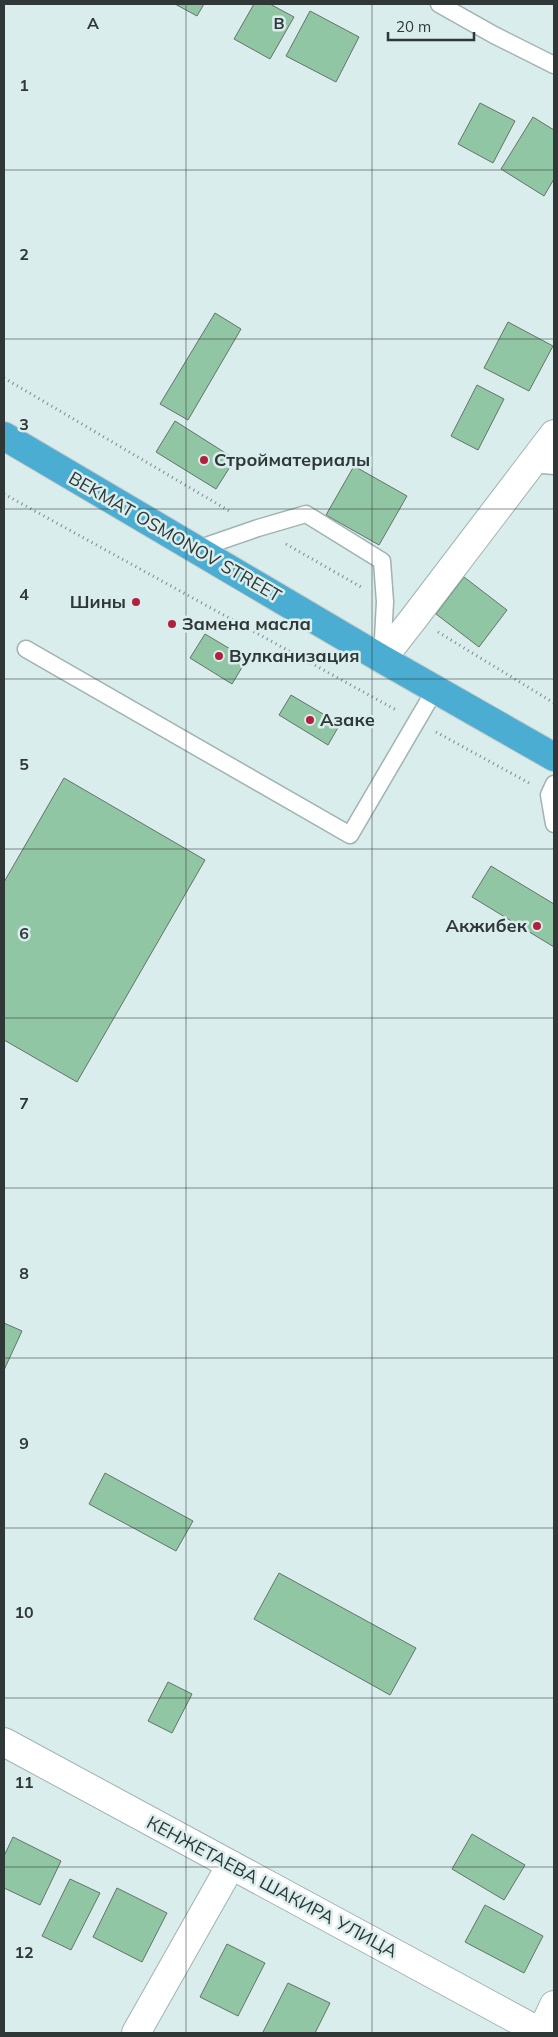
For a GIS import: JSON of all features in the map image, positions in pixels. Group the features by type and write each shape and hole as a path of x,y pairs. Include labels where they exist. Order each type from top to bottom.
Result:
{"highway":[{"name":"BEKMAT OSMONOV STREET","path":"4,436 382,659 436,688 554,757"}],"street":[{"path":"382,659 543,465 554,434"},
{"name":"КЕНЖЕТАЕВА ШАКИРА УЛИЦА","path":"4,1742 540,2032"},
{"path":"136,2033 231,1864"},
{"path":"540,2032 554,2004"}],"lane":[{"path":"439,4 494,35 554,65"},
{"path":"198,549 306,514 382,561 386,602 382,659"},
{"path":"26,649 350,835 436,688"},
{"path":"552,789 554,824"}],"path":[{"path":"4,494 416,721 552,789"}],"building":[{"path":"175,4 204,4 197,16"},
{"path":"254,4 270,4 294,17 270,59 234,39"},
{"path":"310,11 359,37 336,82 286,56"},
{"path":"480,103 515,121 493,163 458,144"},
{"path":"533,117 554,130 554,179 544,196 501,169"},
{"path":"215,313 241,329 188,420 160,404"},
{"path":"508,322 553,346 529,391 484,368"},
{"path":"477,385 504,399 478,450 451,436"},
{"path":"175,421 235,459 216,489 156,452"},
{"path":"354,466 407,496 379,545 326,515"},
{"path":"464,577 507,610 479,647 436,614"},
{"path":"205,634 247,659 232,684 190,658"},
{"name":"Азаке","path":"291,695 340,724 328,745 279,715"},
{"path":"64,778 205,860 77,1082 4,1040 4,882"},
{"name":"Акжибек","path":"491,866 554,904 554,947 472,897"},
{"path":"4,1323 22,1331 4,1370"},
{"path":"105,1473 193,1521 176,1551 89,1504"},
{"path":"279,1573 416,1648 390,1695 254,1619"},
{"path":"168,1682 192,1694 172,1733 148,1721"},
{"path":"472,1834 525,1865 504,1900 452,1869"},
{"path":"13,1837 61,1861 40,1905 4,1888 4,1856"},
{"path":"70,1879 100,1893 71,1950 42,1936"},
{"path":"117,1888 167,1913 142,1962 93,1937"},
{"path":"485,1905 543,1936 524,1973 465,1942"},
{"path":"227,1944 265,1963 238,2016 200,1997"},
{"path":"288,1983 330,2003 315,2033 263,2032"}],"place":[{"name":"Стройматериалы","path":"204,460"},
{"name":"Шины","path":"136,602"},
{"name":"Замена масла","path":"172,624"},
{"name":"Вулканизация","path":"219,656"},
{"name":"Азаке","path":"310,720"},
{"name":"Акжибек","path":"537,926"}]}
